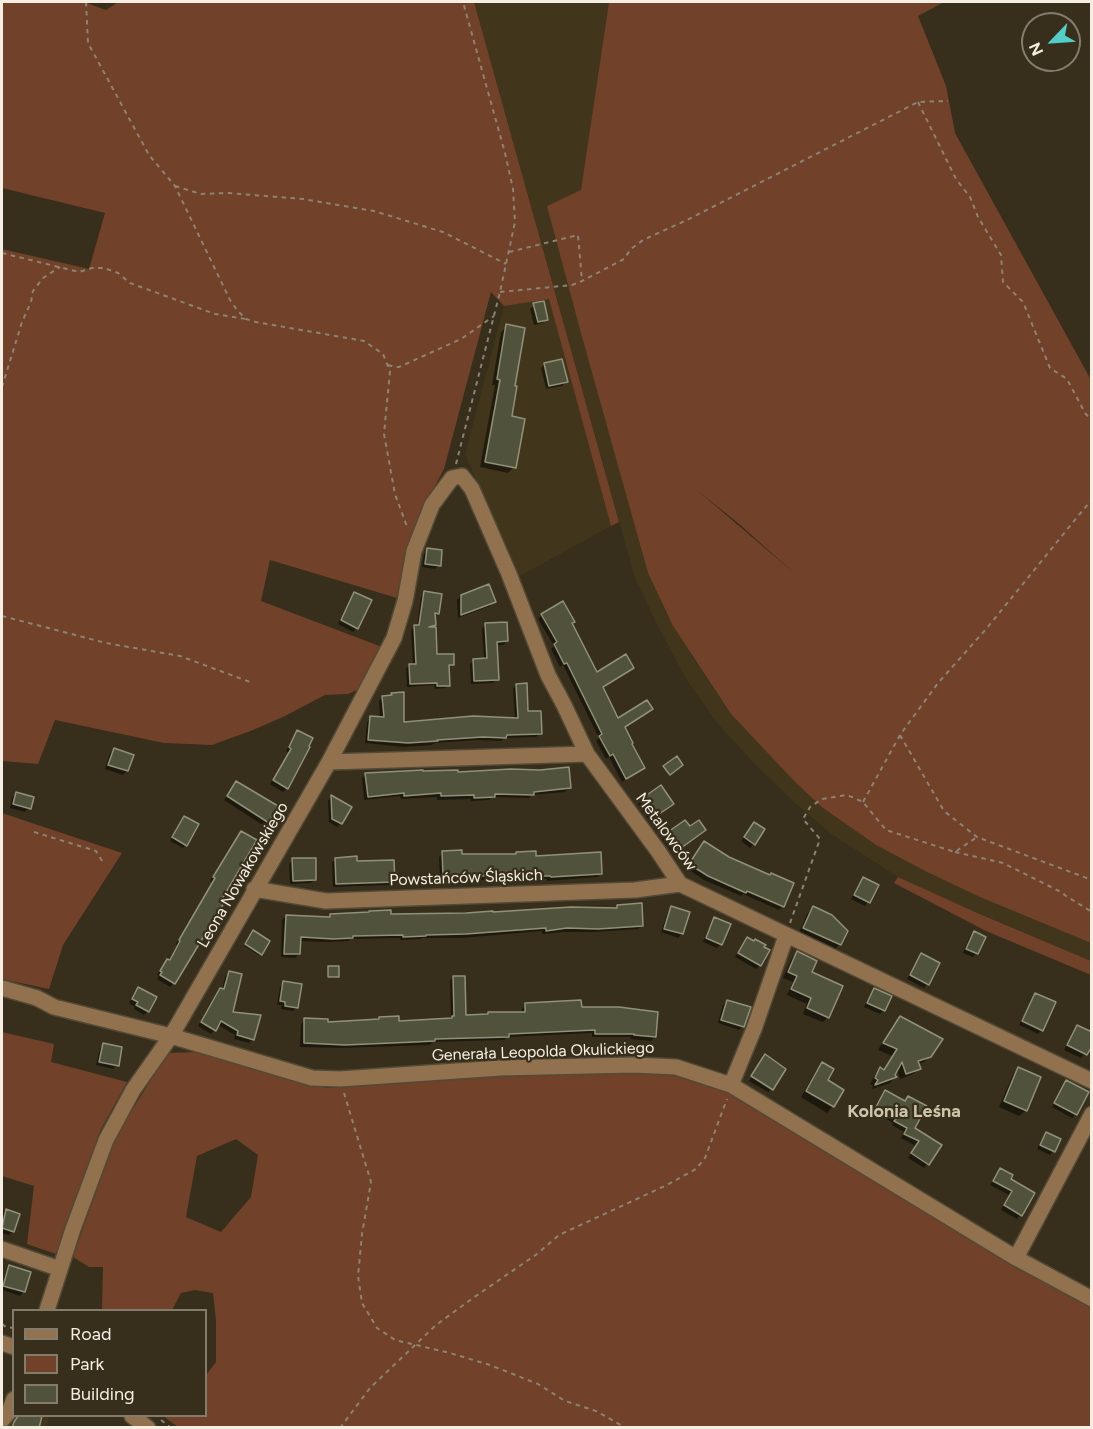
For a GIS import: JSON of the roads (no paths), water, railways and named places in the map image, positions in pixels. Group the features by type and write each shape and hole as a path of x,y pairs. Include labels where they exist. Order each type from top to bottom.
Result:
{"street":[{"name":"Leona Nowakowskiego","path":"48,1309 73,1229 106,1140 133,1090 171,1036 329,762 394,638 405,601 414,551 432,505 452,478 462,476 472,489"},
{"name":"Metalowców","path":"472,489 509,574 548,675 587,754 680,884 1092,1081"},
{"path":"329,762 587,754"},
{"name":"Powstańców Śląskich","path":"254,889 326,901 635,890 680,884"},
{"path":"731,1085 754,1029 786,936"},
{"name":"Generała Leopolda Okulickiego","path":"2,988 37,998 54,1006 171,1036 312,1078 340,1079 501,1068 634,1065 676,1067 731,1085 1016,1258 1092,1299"},
{"path":"1016,1258 1092,1114"},
{"path":"2,1250 60,1269"},
{"path":"2,1420 12,1404"},
{"path":"133,1417 148,1428"}],"district":[{"name":"Kolonia Leśna","path":"904,1112"}]}
